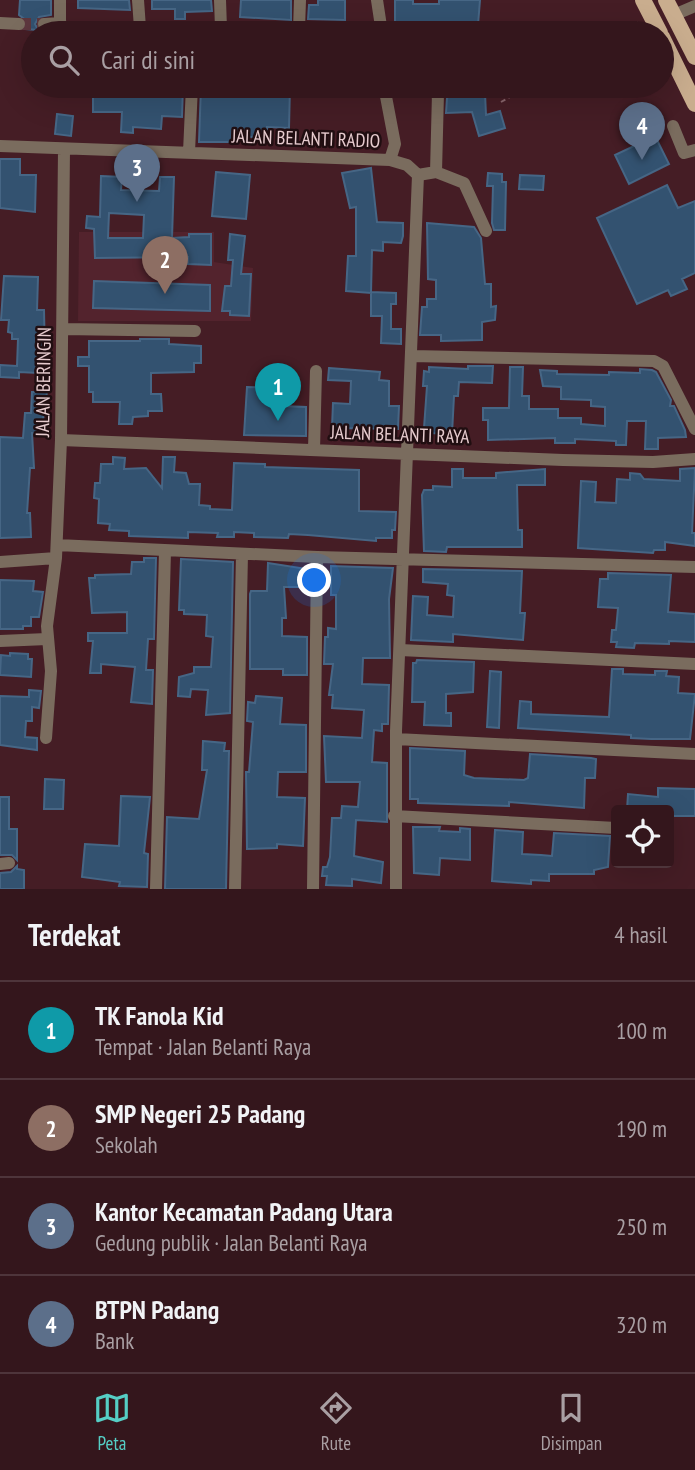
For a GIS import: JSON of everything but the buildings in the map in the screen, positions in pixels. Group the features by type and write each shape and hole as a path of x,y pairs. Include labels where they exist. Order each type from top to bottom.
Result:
{"main road":[{"path":"672,11 695,57"},
{"path":"674,61 695,104"}],"street":[{"path":"60,0 60,21"},
{"path":"138,0 140,21"},
{"path":"220,0 221,21"},
{"path":"299,21 300,0"},
{"path":"377,0 380,21"},
{"path":"672,11 695,6"},
{"path":"672,11 695,12"},
{"path":"0,23 19,24"},
{"path":"0,146 189,152 191,98"},
{"path":"386,98 395,144 390,160"},
{"path":"436,172 438,98"},
{"path":"673,126 684,153 695,150"},
{"name":"JALAN BERINGIN","path":"46,738 51,671 47,639 57,552 61,440 64,150"},
{"name":"JALAN BELANTI RADIO","path":"189,152 390,160 407,165 418,175"},
{"path":"396,889 396,739 418,175 436,172 464,183 486,232"},
{"path":"63,329 195,331"},
{"path":"411,356 654,361 663,366 695,429"},
{"path":"314,450 316,370"},
{"name":"JALAN BELANTI RAYA","path":"61,440 653,462 695,459"},
{"path":"156,889 165,551"},
{"path":"0,562 57,552 165,551 695,567"},
{"path":"235,889 242,554"},
{"path":"313,889 317,557"},
{"path":"0,641 47,639"},
{"path":"400,650 695,664"},
{"path":"396,739 695,754"},
{"path":"394,816 611,828"}],"path":[{"path":"632,21 646,6"},
{"path":"501,102 508,98"}],"shaded area":[{"path":"79,232 214,232 214,262 253,268 251,321 78,321"}],"place":[{"name":"BTPN Padang","path":"642,160"},
{"name":"Kantor Kecamatan Padang Utara","path":"137,202"},
{"name":"SMP Negeri 25 Padang","path":"165,294"},
{"name":"TK Fanola Kid","path":"278,421"}]}
